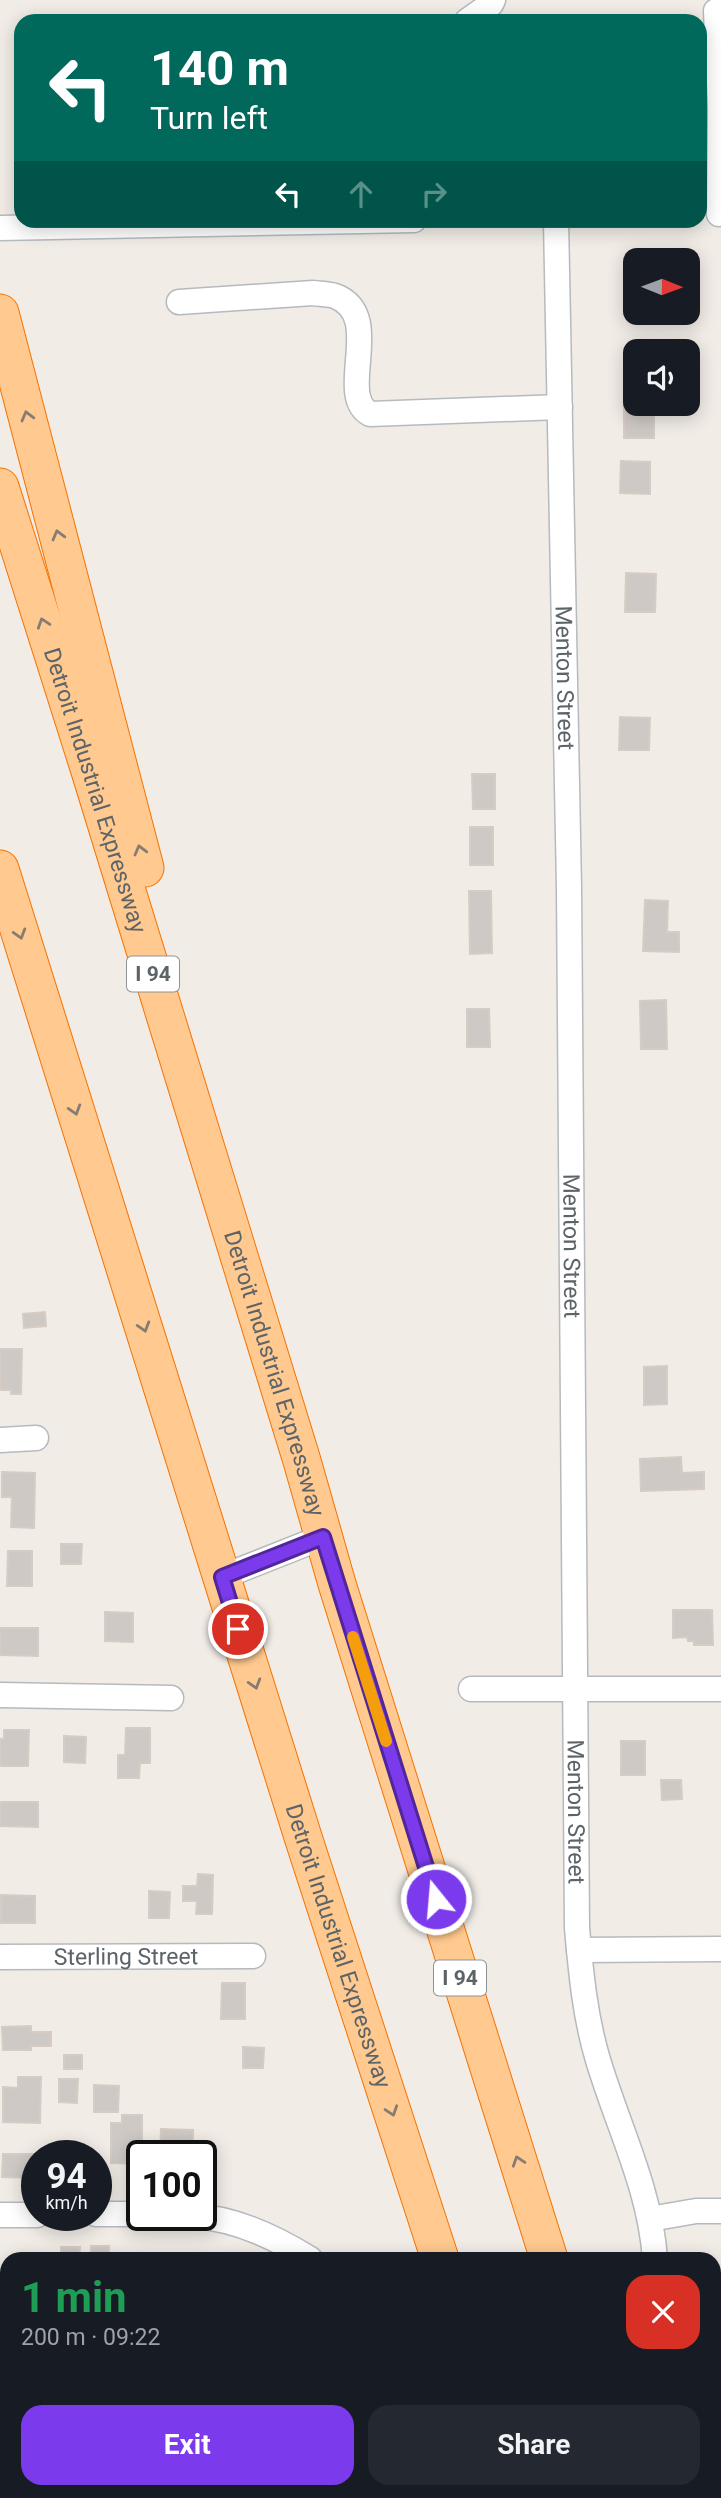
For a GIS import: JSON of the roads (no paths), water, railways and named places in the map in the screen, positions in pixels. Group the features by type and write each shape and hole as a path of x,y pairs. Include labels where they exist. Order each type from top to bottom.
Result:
{"highway":[{"path":"0,313 302,1461"},
{"name":"Detroit Industrial Expressway","path":"0,487 302,1461 323,1537 544,2243"},
{"name":"Detroit Industrial Expressway","path":"0,869 303,1837 435,2244"}],"street":[{"path":"477,14 493,0"},
{"path":"713,214 720,108 716,11"},
{"name":"Menton Street","path":"556,228 569,902 579,1950 584,2000 598,2059 640,2179 650,2219 654,2252"},
{"path":"179,302 313,293 333,295 346,302 359,323 359,400 364,410 370,414 560,407"},
{"path":"0,1440 36,1438"},
{"path":"222,1577 323,1537"},
{"path":"471,1689 721,1689"},
{"path":"0,1695 172,1698"},
{"path":"579,1950 721,1949"},
{"name":"Sterling Street","path":"0,1957 253,1956"},
{"path":"650,2219 696,2211 721,2211"},
{"path":"0,2215 21,2215"},
{"path":"217,2219 255,2230 299,2252"}]}
